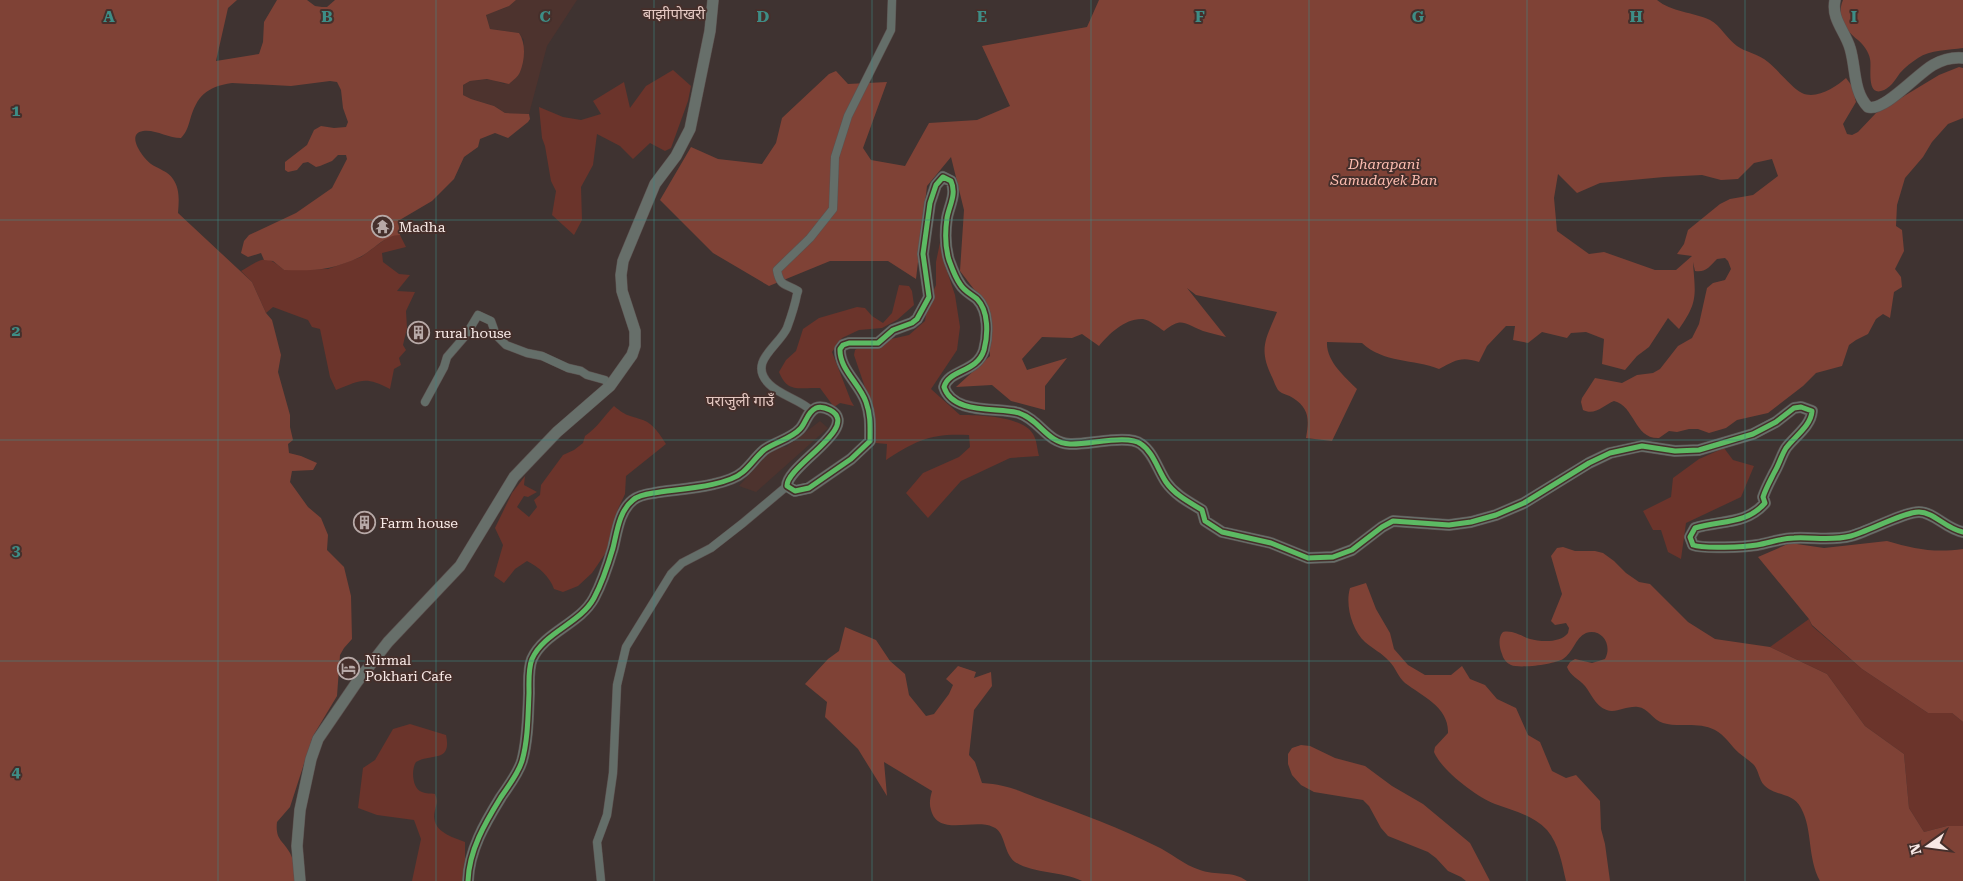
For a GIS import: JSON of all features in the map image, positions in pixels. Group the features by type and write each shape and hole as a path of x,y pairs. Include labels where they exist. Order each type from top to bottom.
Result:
{"street":[{"path":"300,881 297,846 300,810 310,759 318,739 357,682 388,642 460,566 514,477 557,432 610,386 632,355 635,346 635,331 622,291 621,276 623,262 655,184 676,156 690,129 710,31 713,0"},
{"path":"812,411 800,402 770,386 763,376 762,362 787,329 797,294 796,289 784,285 779,279 777,270 810,238 828,218 833,209 835,156 848,116 891,30 892,0"},
{"path":"1835,0 1835,16 1849,44 1859,91 1868,107 1875,108 1885,103 1932,65 1945,60 1963,58"},
{"path":"787,486 797,492 809,488 850,459 870,441 871,421 866,402 844,365 840,349 843,345 849,343 878,343 893,330 912,323 917,319 929,297 923,254 930,203 936,186 943,177 951,182 954,191 946,227 950,261 960,286 976,298 982,306 986,325 985,344 981,357 973,366 946,382 944,388 947,394 954,401 968,406 1007,410 1027,416 1050,437 1061,443 1088,444 1124,439 1140,442 1149,451 1170,486 1178,495 1202,510 1205,522 1222,532 1271,543 1308,558 1333,557 1352,550 1393,521 1449,525 1483,518 1524,502 1610,452 1642,446 1676,451 1710,447 1741,438 1768,427 1794,408 1801,407 1812,411 1812,416 1807,426 1802,428 1786,449 1766,486 1763,497 1765,503 1754,514 1744,519 1695,528 1690,537 1693,545 1701,547 1749,546 1793,538 1841,538 1866,531 1912,513 1920,512 1929,514 1946,527 1963,532"},
{"path":"425,402 444,367 446,357 466,335 478,315 491,321 496,335 506,345 527,353 542,356 568,368 581,371 587,376 605,380 610,386"},
{"path":"468,881 470,863 476,845 516,774 522,759 527,727 531,661 547,640 581,614 593,600 602,581 619,524 630,502 639,496 704,485 737,476 763,451 799,430 812,411 820,407 833,412 838,418 834,432 793,472 788,478 787,486 743,524 711,548 682,563 671,574 626,647 618,685 613,773 607,815 597,842 601,881"}],"shaded area":[{"path":"516,0 577,0 547,46 529,114 505,113 494,106 463,95 463,85 470,81 492,79 504,84 520,71 524,40 519,33 490,29 486,14 505,8"},
{"path":"673,70 691,86 688,101 671,148 665,151 650,143 633,159 620,146 597,134 593,165 581,187 582,220 574,235 552,215 556,191 551,181 542,138 539,107 563,117 581,120 601,114 593,101 624,82 630,108 646,86"},
{"path":"943,228 943,259 955,295 960,327 957,350 931,389 960,415 978,415 1020,423 1033,434 1039,456 1010,458 961,481 928,518 906,493 923,473 959,457 970,447 969,435 944,435 925,439 886,460 887,444 876,443 874,414 854,355 855,350 860,346 909,335 925,321 927,306 936,285 936,262"},
{"path":"391,235 400,235 406,247 382,253 383,262 399,274 410,275 397,291 415,292 406,311 407,328 403,345 406,350 399,358 401,365 394,369 390,389 375,382 363,381 336,390 330,377 320,329 312,327 308,320 273,307 266,313 252,282 241,271 263,260 272,261 284,270 328,269 361,257"},
{"path":"899,285 909,286 912,291 914,305 897,320 882,328 859,330 842,338 832,352 854,406 840,403 834,407 820,388 795,388 786,384 779,372 786,360 796,351 803,329 819,318 857,307 865,308 872,316 883,323 892,313"},
{"path":"614,406 625,414 650,424 666,444 626,476 625,494 618,509 609,548 592,573 578,586 563,592 554,589 544,573 527,561 515,569 504,583 494,576 503,545 495,528 512,493 525,476 524,485 537,492 528,497 524,496 517,507 529,517 537,507 534,500 540,495 541,485 563,455 583,443 585,436 597,426"},
{"path":"820,421 828,428 756,492 739,486 774,447 786,447"},
{"path":"1724,448 1733,460 1754,466 1741,497 1686,523 1681,559 1668,552 1661,530 1653,530 1643,511 1671,497 1673,478 1699,459"},
{"path":"1809,619 1812,626 1862,669 1928,713 1952,713 1963,722 1963,826 1947,826 1924,832 1909,808 1904,754 1865,726 1827,674 1770,647"},
{"path":"410,724 446,735 446,750 439,756 416,762 413,769 413,779 419,790 435,794 437,802 434,817 438,828 442,832 465,842 465,881 412,881 421,839 414,820 377,815 358,808 363,768 375,760 393,729"}],"green space":[{"path":"0,0 237,0 228,8 216,61 259,54 263,42 264,22 277,0 307,0 315,6 327,7 335,0 516,0 509,6 486,15 490,29 519,33 523,42 524,52 519,74 509,84 487,79 470,81 463,85 463,95 494,106 505,113 529,114 530,119 508,138 495,133 480,139 478,147 464,157 454,179 432,201 398,221 400,235 389,237 360,257 341,265 323,269 284,270 273,261 264,260 261,253 248,257 241,253 244,241 249,235 296,213 332,188 347,159 346,155 338,155 332,161 316,167 308,162 303,163 297,170 288,172 285,170 285,162 307,145 314,130 321,126 346,127 348,122 343,108 341,90 337,82 330,81 291,86 232,83 215,87 204,94 196,105 187,130 181,138 148,131 138,133 136,137 137,146 144,157 151,164 171,176 175,183 178,195 178,213 252,282 266,313 272,320 281,355 278,372 290,415 293,440 288,444 289,453 317,463 313,470 292,471 290,482 308,507 321,518 328,535 327,550 344,567 351,596 352,639 340,655 337,696 313,736 290,807 277,822 278,836 292,856 297,881 0,881"},
{"name":"Dharapani Samudayek Ban","path":"1099,0 1657,0 1669,7 1710,20 1737,46 1764,59 1802,93 1808,95 1819,94 1831,89 1846,78 1852,86 1856,102 1843,124 1847,134 1852,135 1858,132 1876,113 1939,75 1959,67 1963,68 1963,118 1948,124 1905,178 1897,205 1896,226 1902,230 1904,251 1895,269 1901,277 1902,287 1894,292 1890,318 1883,314 1876,319 1868,334 1849,345 1842,366 1816,373 1803,386 1768,413 1737,420 1726,428 1709,433 1698,429 1677,432 1669,431 1659,438 1651,437 1644,433 1621,404 1614,401 1595,411 1587,412 1583,410 1582,398 1595,378 1622,383 1637,375 1653,373 1660,369 1678,346 1692,338 1699,324 1707,288 1713,283 1725,280 1731,269 1725,258 1717,259 1702,271 1695,271 1693,262 1693,304 1679,329 1668,318 1649,347 1637,356 1625,370 1602,364 1604,339 1586,332 1571,333 1567,338 1542,332 1528,343 1513,340 1515,326 1506,326 1487,346 1479,362 1462,359 1439,369 1379,354 1362,343 1327,342 1333,362 1357,389 1332,441 1306,438 1308,420 1303,406 1279,391 1275,384 1265,358 1265,344 1277,312 1196,295 1187,288 1226,337 1183,323 1175,324 1164,331 1151,322 1136,319 1124,324 1113,332 1099,346 1082,334 1072,338 1042,337 1022,359 1027,370 1067,358 1045,386 1045,410 1011,401 992,385 956,387 990,356 986,305 960,271 964,210 951,157 927,186 916,279 888,261 830,261 769,286 713,253 660,200 691,147 718,159 762,164 776,143 782,118 829,74 836,71 848,84 887,82 863,148 871,160 905,166 929,123 977,120 1010,106 982,46 1087,27","holes":["1772,159 1778,176 1753,195 1730,199 1720,204 1688,230 1684,244 1677,254 1692,256 1676,270 1655,270 1604,252 1589,254 1557,231 1554,198 1558,174 1577,193 1600,183 1664,177 1702,175 1721,180 1738,179 1754,163"]},
{"path":"1843,0 1963,0 1963,48 1923,55 1904,69 1887,88 1876,91 1871,84 1868,54 1864,46 1843,23 1841,6"},
{"path":"1887,541 1906,546 1943,551 1963,549 1963,722 1952,713 1928,713 1862,669 1812,625 1758,557 1790,543 1824,548"},
{"path":"1563,547 1575,551 1603,553 1639,582 1650,584 1688,622 1715,639 1770,647 1827,674 1865,726 1904,754 1909,808 1924,832 1947,826 1963,826 1963,881 1820,881 1813,863 1805,816 1798,803 1794,799 1769,789 1764,785 1754,765 1739,753 1722,735 1708,727 1663,723 1642,708 1631,707 1612,711 1602,708 1595,702 1585,686 1572,675 1567,667 1575,659 1592,663 1605,659 1608,648 1601,635 1591,632 1582,635 1569,653 1559,661 1529,666 1515,666 1508,663 1503,657 1500,645 1500,637 1503,632 1514,633 1540,641 1561,639 1568,633 1569,628 1566,623 1555,625 1551,621 1562,594 1551,556 1557,548"},
{"path":"1366,583 1376,609 1390,633 1394,649 1408,665 1425,675 1451,675 1462,666 1470,679 1485,685 1497,699 1516,708 1528,735 1540,742 1552,771 1566,778 1576,775 1600,801 1601,829 1610,881 1566,881 1557,848 1551,836 1542,825 1516,811 1479,796 1444,767 1434,752 1435,747 1448,733 1444,716 1433,703 1403,681 1386,658 1360,637 1353,624 1348,602 1350,588"},
{"path":"845,627 876,640 890,661 905,674 909,695 926,716 934,714 949,694 953,685 946,679 958,666 976,672 974,678 991,672 992,686 974,710 969,755 975,762 982,783 1014,789 1129,833 1200,870 1236,875 1247,881 1082,881 1031,869 1022,866 1011,858 1003,838 993,827 976,824 949,825 941,823 935,818 931,810 932,791 884,762 887,796 858,749 825,717 827,702 805,684 828,659 839,651"},
{"path":"1301,745 1310,746 1335,758 1365,766 1392,786 1423,804 1470,843 1490,881 1466,881 1448,871 1428,852 1388,836 1381,828 1369,806 1363,800 1314,792 1301,785 1292,775 1288,764 1288,754 1292,748"}],"cycle path":[{"path":"468,881 471,858 479,837 495,807 516,775 522,761 527,736 529,671 532,659 545,642 580,615 594,598 607,567 619,522 628,505 635,498 643,495 701,487 735,477 746,470 764,450 788,438 802,427 811,412 818,407 830,410 837,417 837,426 820,447 798,468 790,478 787,486 795,491 809,488 851,459 870,441 868,407 863,395 846,370 840,349 843,345 849,343 878,343 893,330 912,323 917,319 929,297 923,254 930,203 936,185 943,177 951,181 953,186 946,229 946,245 949,260 962,286 981,304 986,316 987,330 984,350 976,363 947,381 944,387 949,396 956,402 966,406 1019,413 1033,421 1049,436 1062,443 1135,441 1145,447 1152,456 1170,487 1202,510 1205,521 1222,532 1271,543 1308,558 1333,557 1352,550 1393,521 1449,525 1471,522 1496,515 1524,503 1589,463 1610,453 1642,446 1675,451 1699,450 1753,434 1776,422 1794,408 1801,407 1812,411 1811,416 1806,426 1784,451 1764,494 1765,503 1750,515 1733,521 1695,528 1690,537 1693,545 1734,547 1757,545 1789,538 1830,539 1851,536 1905,515 1919,512 1930,515 1951,528 1963,532"}],"place":[{"name":"Madha","path":"383,227"},
{"name":"rural house","path":"419,333"},
{"name":"Farm house","path":"364,523"},
{"name":"Nirmal Pokhari Cafe","path":"349,668"}],"district":[{"name":"बाझीपोखरी","path":"674,14"},
{"name":"पराजुली गाउँ","path":"740,401"}]}
